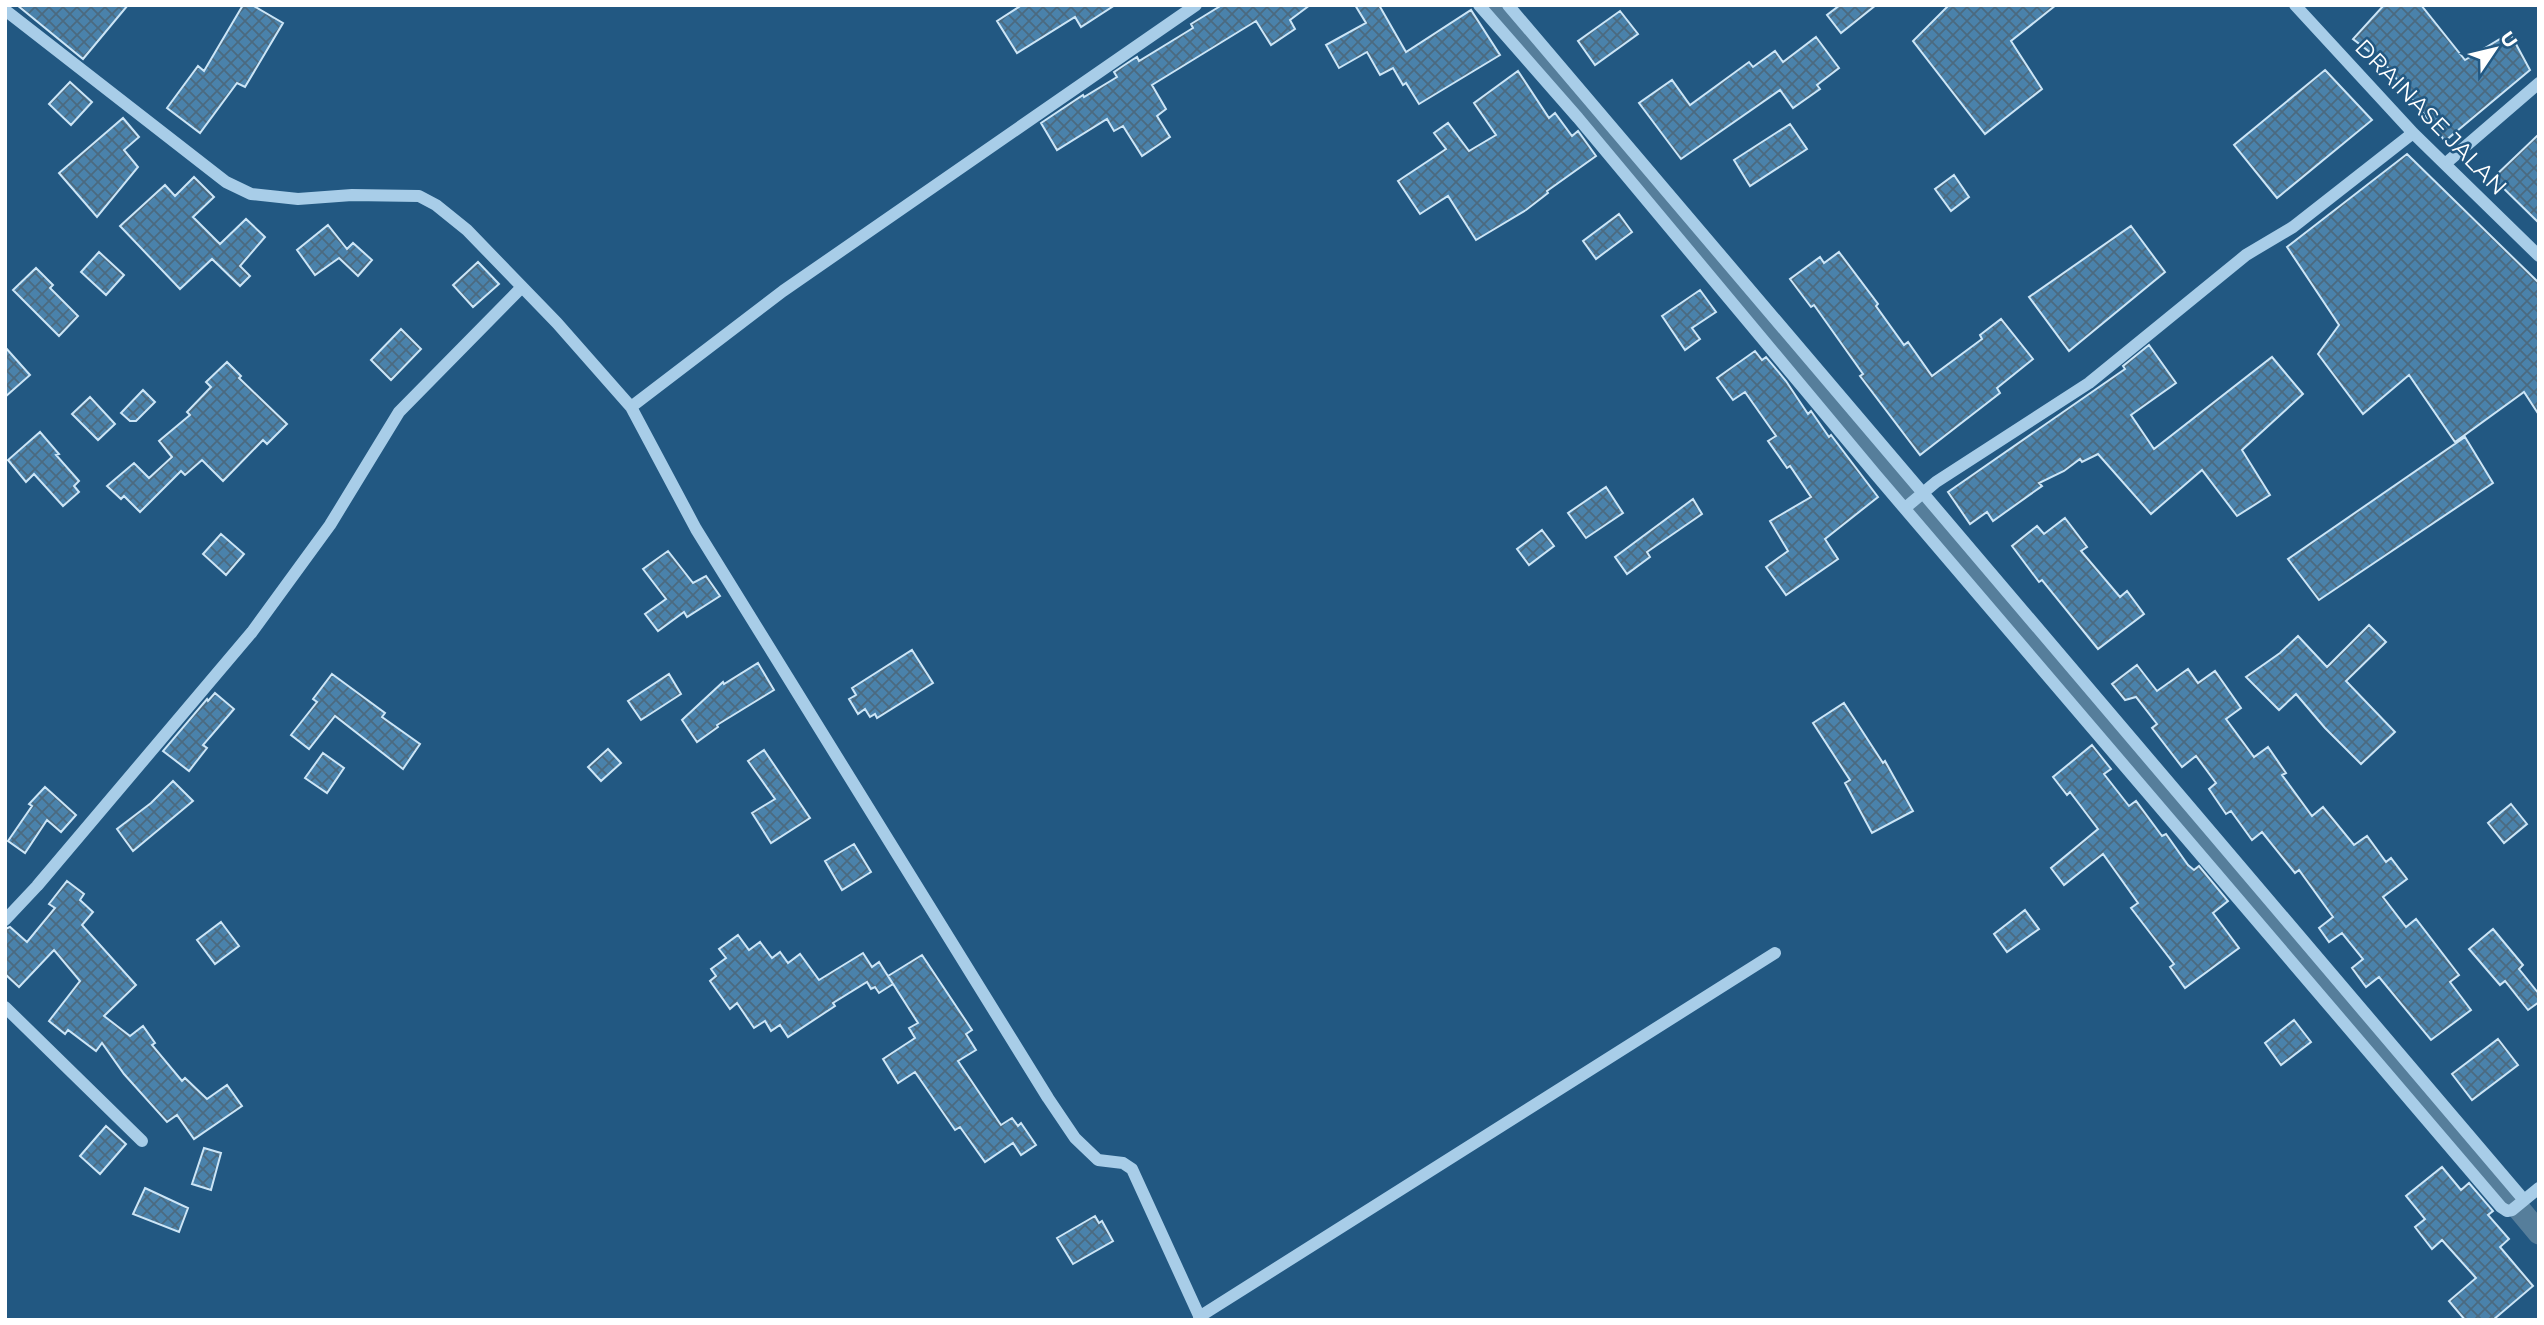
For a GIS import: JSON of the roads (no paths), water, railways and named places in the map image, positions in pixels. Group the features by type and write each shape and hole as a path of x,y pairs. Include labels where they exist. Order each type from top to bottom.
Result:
{"street":[{"path":"631,407 783,291 1196,5"},
{"path":"1479,5 1908,505 2501,1207 2507,1211 2512,1210 2539,1188"},
{"path":"1508,5 2524,1200"},
{"name":"DRAINASE JALAN","path":"2295,5 2413,133 2539,256"},
{"path":"5,10 226,182 251,194 298,199 352,195 419,196 450,215 522,287 631,407 696,529 1048,1098 1075,1138 1098,1160 1123,1163 1132,1169 1200,1318 1775,953"},
{"path":"2445,164 2539,83"},
{"path":"1908,505 1936,482 2089,383 2246,255 2293,227 2413,133"},
{"path":"5,920 46,876 252,632 330,525 399,412 522,287"},
{"path":"5,1007 142,1141"}],"waterway":[{"path":"1496,5 2539,1233"}]}
